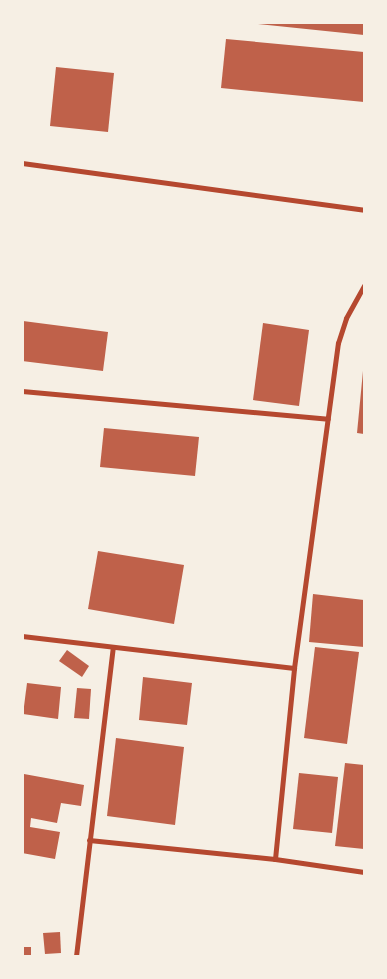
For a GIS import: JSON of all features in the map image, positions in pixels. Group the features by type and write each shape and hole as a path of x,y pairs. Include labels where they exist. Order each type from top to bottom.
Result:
{"street":[{"path":"22,164 364,210"},
{"path":"275,859 294,668 338,343 346,318 364,286"},
{"path":"22,391 328,419"},
{"path":"22,636 294,668"},
{"path":"76,956 113,647"},
{"path":"89,840 275,859 364,872"}],"building":[{"path":"258,22 364,22 364,35 258,24"},
{"path":"226,39 364,52 364,102 221,88"},
{"path":"56,67 114,73 108,132 50,126"},
{"path":"23,321 108,332 103,371 22,361"},
{"path":"263,323 309,330 299,406 253,400"},
{"path":"364,371 364,434 357,433"},
{"path":"104,428 199,437 195,476 100,467"},
{"path":"98,551 184,565 174,624 88,609"},
{"path":"313,594 364,600 364,647 309,642"},
{"path":"315,647 359,652 347,744 304,738"},
{"path":"67,650 89,666 82,677 59,661"},
{"path":"143,677 192,683 187,725 139,720"},
{"path":"27,683 61,687 58,719 23,714"},
{"path":"77,688 91,689 89,719 74,718"},
{"path":"116,738 184,747 175,825 107,816"},
{"path":"345,763 364,765 364,849 335,846"},
{"path":"299,773 338,777 332,833 293,829"},
{"path":"24,774 84,785 81,806 61,803 57,823 31,818 30,827 60,832 55,859 22,853"},
{"path":"60,932 61,953 45,954 43,933"},
{"path":"22,947 31,947 31,956 22,956"}]}
